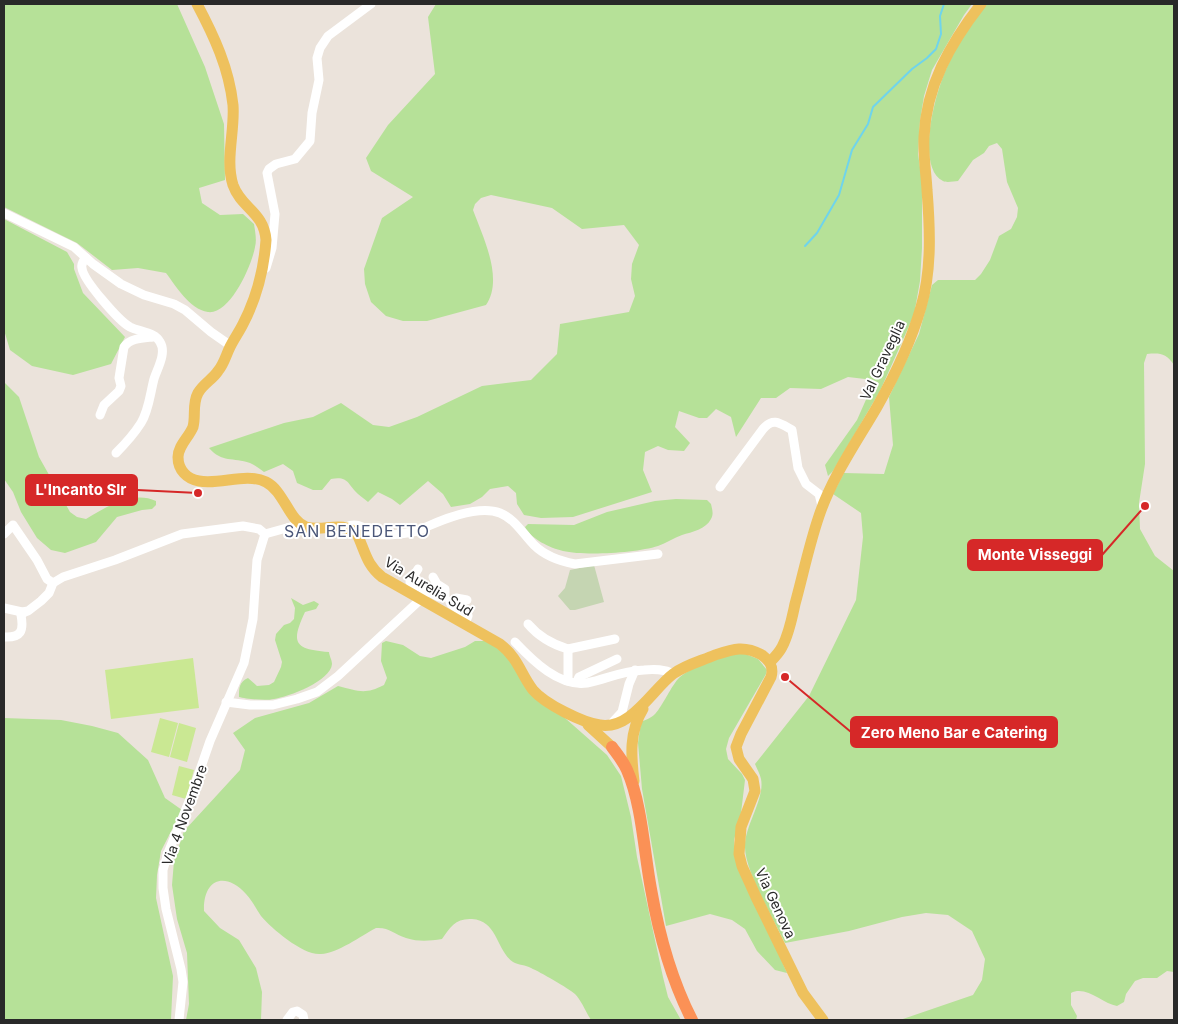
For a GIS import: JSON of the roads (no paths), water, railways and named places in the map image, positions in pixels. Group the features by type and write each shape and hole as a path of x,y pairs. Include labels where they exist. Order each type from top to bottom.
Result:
{"highway":[{"path":"612,747 626,768 636,800 650,888 663,944 672,974 692,1020"}],"main road":[{"path":"198,4 219,47 229,77 233,105 231,156 233,183 241,198 259,218 265,231 266,247 251,306 244,323 218,372 198,393 193,427 178,455 180,468 186,475 199,481 215,482 246,478 265,482 277,489 301,524 311,528 346,527"},
{"name":"Val Graveglia","path":"770,662 779,654 787,636 812,537 822,506 835,477 886,391 916,324 924,297 928,261 929,222 924,139 929,101 933,85 945,58 980,4"},
{"name":"Via Aurelia Sud","path":"346,527 354,531 374,571 424,595 465,624 507,650 539,696 571,714 592,723 610,725"},
{"path":"612,747 614,734 630,717 674,674 694,663 738,648 752,650 770,662"},
{"name":"Via Genova","path":"770,662 773,673 736,747 739,759 753,779 755,791 743,819 739,848 742,866 756,897 803,993 823,1020"},
{"path":"636,800 631,754 632,738 638,719 648,701"},
{"path":"571,714 596,731 612,747 620,748 632,738"},
{"path":"610,725 630,717"}],"street":[{"path":"258,281 266,269 274,234 275,214 267,173 276,164 295,159 310,141 312,113 319,80 317,58 320,48 328,36 371,4"},
{"path":"4,213 74,247 121,284 144,295 174,304 185,310 231,346"},
{"path":"86,258 83,261 82,268 86,279 117,317 129,326 156,337 162,345 162,354 142,422 116,453"},
{"path":"100,416 104,405 119,391 121,386 119,378 126,344 141,338 156,337"},
{"path":"720,487 763,429 768,423 772,422 792,430 798,468 806,484 819,494 822,506"},
{"path":"346,527 357,525 366,527 381,535 414,532 468,512 494,512 508,518 536,546 552,558 562,561 575,564 658,554"},
{"path":"4,637 17,636 24,627 22,616 25,612 49,593 53,584 69,574 115,560 188,532 243,526 259,529 265,534 301,524"},
{"path":"4,534 13,526 53,584"},
{"path":"359,539 371,531"},
{"name":"Via 4 Novembre","path":"179,1020 183,982 182,968 166,909 163,888 164,870 168,853 226,702 244,663 253,619 257,560 265,534"},
{"path":"418,569 410,582 424,595 445,597 445,590 437,584 433,577"},
{"path":"226,702 273,705 317,692 338,676 424,595"},
{"path":"465,624 468,616 450,602 456,598 468,600"},
{"path":"4,608 25,612"},
{"path":"528,624 540,637 568,649 615,639"},
{"path":"516,642 533,661 552,674 568,681 588,683 635,670 667,670 674,674"},
{"path":"568,649 568,681"},
{"path":"580,683 579,677 617,659"},
{"path":"610,725 622,712 628,684 635,670"},
{"path":"287,1020 293,1012 298,1011 303,1015 304,1020"}],"waterway":[{"path":"805,246 817,233 839,195 852,150 868,124 873,107 912,69 936,49 941,34 940,16 944,4"}],"place":[{"name":"L'Incanto Slr","path":"198,493"},
{"name":"Monte Visseggi","path":"1145,506"},
{"name":"Zero Meno Bar e Catering","path":"785,677"}],"district":[{"name":"SAN BENEDETTO","path":"357,531"}]}
